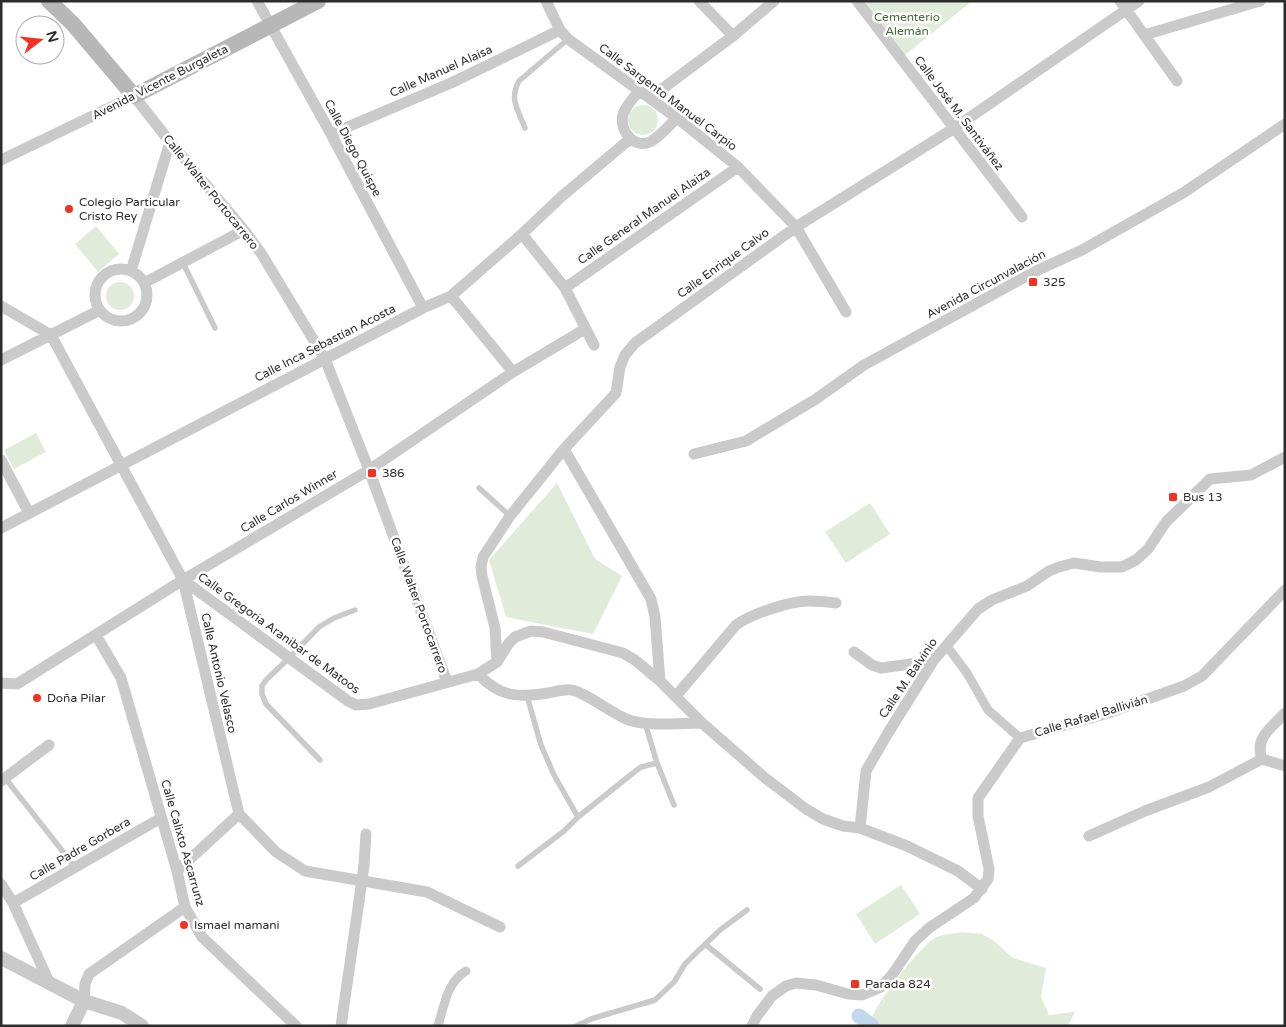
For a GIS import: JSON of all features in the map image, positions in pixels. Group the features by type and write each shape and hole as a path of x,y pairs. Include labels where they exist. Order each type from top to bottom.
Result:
{"main road":[{"name":"Calle Walter Portocarrero","path":"49,1 74,24 134,96"},
{"name":"Avenida Vicente Burgaleta","path":"134,96 318,1"}],"street":[{"name":"Calle Diego Quispe","path":"257,1 331,134 423,308"},
{"name":"Calle Sargento Manuel Carpio","path":"546,1 564,35 677,118 738,167 796,227 846,312"},
{"path":"699,1 733,36"},
{"path":"650,98 733,36 774,1"},
{"name":"Calle José M. Santiváñez","path":"857,1 1022,217"},
{"name":"Calle Enrique Calvo","path":"497,662 495,628 481,567 483,557 510,516 564,449 616,392 620,367 625,355 635,343 796,227 953,129 1123,6 1138,1"},
{"path":"1144,35 1260,1"},
{"path":"1123,6 1176,81"},
{"name":"Calle Manuel Alaisa","path":"331,134 564,35"},
{"path":"638,91 624,112 622,120 623,128 630,139 638,142 650,142 677,118"},
{"name":"Calle Walter Portocarrero","path":"134,96 261,253 325,359 369,470 448,682 478,674 497,662 515,637 531,632 543,632 623,653 635,660 660,681 702,723 764,777 806,809 843,826 860,828 907,846 958,871 970,878 982,889"},
{"name":"Avenida Vicente Burgaleta","path":"1,160 134,96"},
{"name":"Avenida Circunvalación","path":"694,454 746,441 816,399 864,365 1036,271 1082,250 1154,210 1285,124"},
{"name":"Calle Inca Sebastían Acosta","path":"1,528 423,308 451,296 561,197 630,139"},
{"path":"131,271 170,142"},
{"name":"Calle General Manuel Alaiza","path":"565,288 738,167"},
{"path":"144,283 244,230"},
{"path":"522,234 565,288 594,345"},
{"path":"123,269 131,271 144,283 146,298 144,306 134,317 127,320 112,319 100,310 96,303 96,286 100,278 114,270 123,269"},
{"path":"451,296 513,372"},
{"path":"1,306 51,335"},
{"path":"1,360 100,310"},
{"name":"Calle Carlos Winner","path":"1,682 17,684 183,580 369,470 513,372 585,329"},
{"name":"Calle Antonio Velasco","path":"51,335 183,580 239,814"},
{"path":"564,449 651,599 655,617 660,681"},
{"name":"Calle M. Balvinio","path":"860,828 866,771 933,661 978,609 992,600 1027,586 1054,569 1074,563 1101,567 1122,567 1136,560 1148,549 1166,522 1210,479 1251,475 1285,457"},
{"path":"1,460 29,513"},
{"name":"Calle Gregoria Aranibar de Matoos","path":"183,580 356,705 369,704 448,682"},
{"name":"Calle Rafael Ballivián","path":"982,889 988,879 990,870 978,816 978,798 1020,738 1108,713 1184,686 1202,676 1285,590"},
{"path":"676,696 736,625 744,619 799,602 811,600 836,603"},
{"name":"Calle Calixto Ascarrunz","path":"96,635 121,678 177,871 185,907 202,937 296,1026"},
{"path":"946,645 967,673 988,710 1020,738"},
{"path":"854,652 872,665 881,668 933,661"},
{"path":"478,674 489,685 505,694 527,696 571,690 630,720 645,723 702,723"},
{"path":"1262,759 1259,751 1261,740 1285,713"},
{"path":"3,780 49,745"},
{"path":"1090,836 1145,811 1209,787 1262,759 1285,766"},
{"path":"177,871 239,814 276,852 305,871 426,892 500,927"},
{"name":"Calle Padre Gorbera","path":"14,903 161,818"},
{"path":"341,1026 364,865 366,834"},
{"path":"1,884 14,903 50,984"},
{"path":"752,1026 772,996 786,986 796,983 807,983 848,994 862,995 881,987 892,976 915,941 929,928 974,898 982,889"},
{"path":"72,1026 84,1001 85,984 89,974 185,907"},
{"path":"1,958 84,1001 122,1012 142,1026"},
{"path":"438,1026 453,982 457,976 466,971"}],"lane":[{"path":"525,128 514,98 514,90 519,81 564,35"},
{"path":"183,263 215,328"},
{"path":"479,488 510,516"},
{"path":"320,760 266,704 262,694 262,686 318,627 354,610"},
{"path":"527,696 541,745 550,768 578,817"},
{"path":"645,723 656,762 674,804"},
{"path":"518,866 633,773 641,767 656,762"},
{"path":"3,780 75,867"},
{"path":"576,1026 591,1019 655,1000 674,982 685,964 705,944 747,910"},
{"path":"705,944 760,988"}],"green space":[{"name":"Cementerio Alemán","path":"860,1 972,1 904,56"},
{"path":"643,105 654,109 658,120 654,131 643,135 632,131 628,120 632,109"},
{"path":"96,226 119,254 98,272 75,244"},
{"path":"120,282 130,286 134,296 130,306 120,310 110,306 106,296 110,286"},
{"path":"36,433 46,452 14,469 4,450"},
{"path":"557,483 595,559 622,576 593,634 506,617 489,560"},
{"path":"870,503 890,534 846,563 825,532"},
{"path":"901,885 920,914 875,944 856,914"},
{"path":"962,932 982,934 994,941 1013,958 1046,968 1041,997 1049,1015 1075,1012 1068,1026 870,1026 877,1007 896,979 928,943 944,935"}],"waterway":[{"path":"859,1016 872,1026"}],"place":[{"name":"Colegio Particular Cristo Rey","path":"69,209"},
{"name":"325","path":"1033,282"},
{"name":"386","path":"372,473"},
{"name":"Bus 13","path":"1173,497"},
{"name":"Doña Pilar","path":"37,698"},
{"name":"Ismael mamani","path":"184,925"},
{"name":"Parada 824","path":"855,984"}]}
